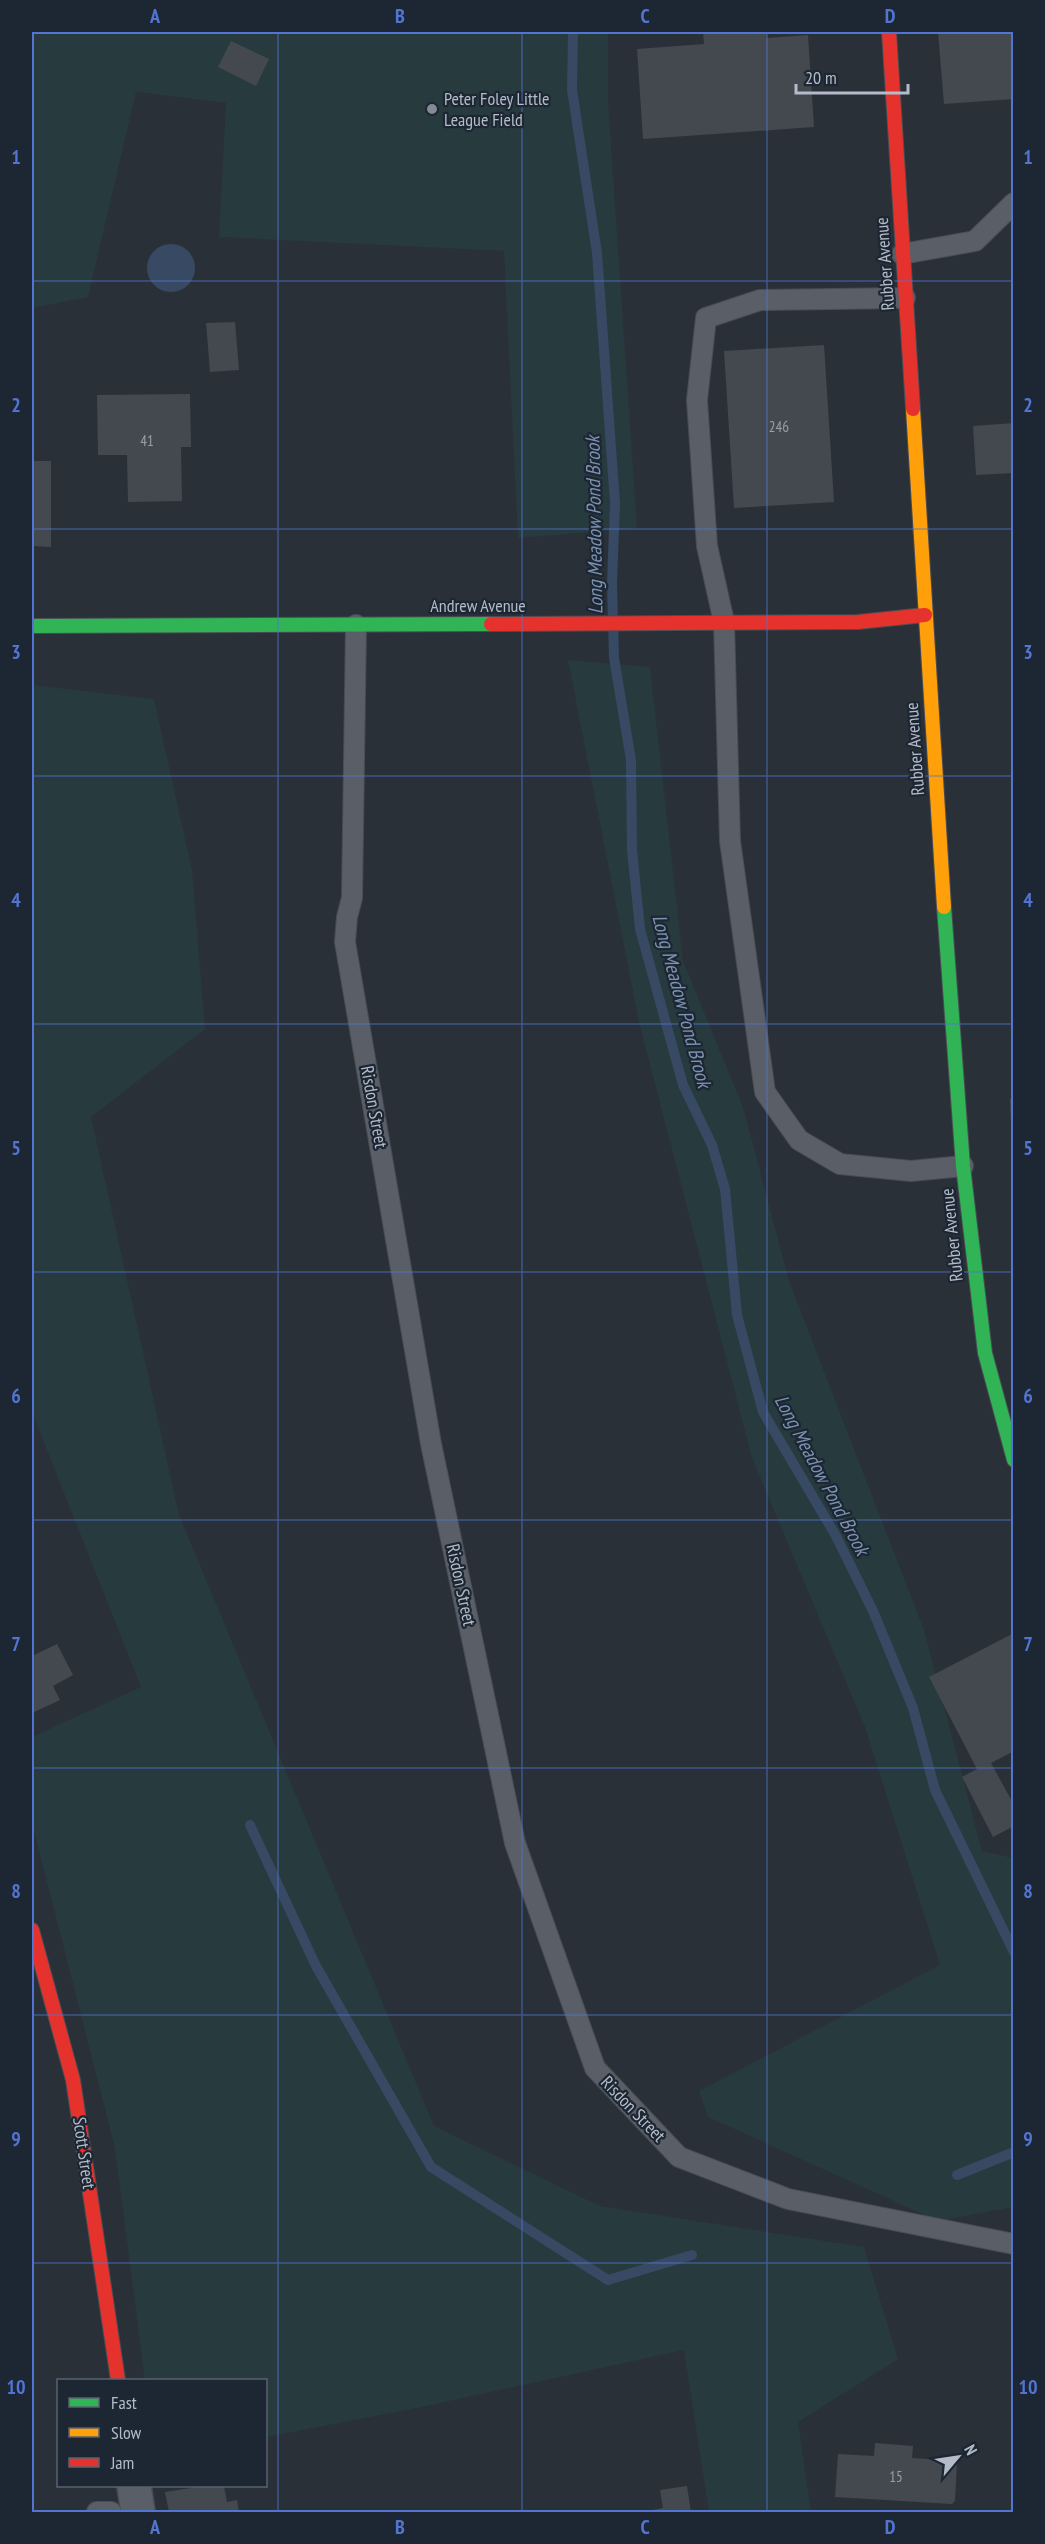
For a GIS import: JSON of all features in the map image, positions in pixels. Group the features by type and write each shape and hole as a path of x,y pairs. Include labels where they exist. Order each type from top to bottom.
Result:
{"street":[{"name":"Rubber Avenue","path":"889,32 925,615 963,1166 985,1353 1005,1397 1014,1460"},
{"name":"Andrew Avenue","path":"32,626 858,622 925,615"},
{"name":"Scott Street","path":"32,1930 73,2080 118,2379"},
{"path":"134,2487 138,2512"}],"lane":[{"path":"902,254 975,241 1014,203"},
{"path":"905,298 760,300 706,318 697,400 707,546 724,622 730,841 765,1092 799,1140 840,1164 911,1171 963,1166"},
{"name":"Risdon Street","path":"356,625 352,898 347,917 345,942 431,1444 516,1843 595,2068 680,2157 788,2199 1014,2244"},
{"path":"98,2512 111,2512"}],"green space":[{"path":"32,32 608,32 608,101 637,528 518,538 504,251 219,237 226,103 136,92 88,297 32,308"},
{"path":"568,660 650,667 683,961 743,1107 789,1281 924,1630 982,1851 1013,1858 1013,2207 938,2221 708,2117 699,2091 940,1965 865,1727 752,1458 639,1022"},
{"path":"32,685 154,699 192,870 205,1029 91,1117 179,1515 434,2126 600,2206 864,2247 898,2359 798,2422 811,2512 709,2512 684,2350 422,2407 267,2437 267,2379 145,2379 115,2148 32,1823 32,1737 141,1687 32,1412"}],"water":[{"path":"171,244 188,251 195,268 188,285 171,292 154,285 147,268 154,251"}],"building":[{"path":"703,32 766,32 767,38 808,35 814,127 643,139 637,49 704,44"},
{"path":"938,32 1014,32 1014,99 944,104"},
{"path":"231,41 269,59 256,86 218,67"},
{"path":"235,322 239,370 210,372 206,323"},
{"path":"824,345 834,502 734,508 724,351"},
{"path":"190,394 191,447 181,447 182,501 128,502 127,455 98,455 97,395"},
{"path":"1014,423 1014,473 976,475 973,426"},
{"path":"32,461 51,461 51,547 32,546"},
{"path":"1010,1099 1014,1099 1014,1147 1012,1147"},
{"path":"1014,1633 1014,1751 991,1763 1014,1805 1014,1826 993,1837 962,1777 977,1769 929,1677"},
{"path":"57,1644 73,1675 53,1686 60,1700 32,1713 32,1656"},
{"path":"875,2443 913,2446 912,2458 957,2461 955,2501 952,2504 835,2497 838,2454 874,2456"},
{"path":"687,2486 691,2512 643,2512 663,2508 660,2490"},
{"path":"198,2487 224,2487 227,2502 237,2500 239,2512 169,2512 165,2492"}],"waterway":[{"name":"Long Meadow Pond Brook","path":"573,32 572,90 597,253 615,503 612,584 614,658 631,760 632,850 640,929 683,1085 712,1145 725,1189 737,1315 763,1412 836,1536 873,1611 913,1708 935,1790 1014,1952"},
{"path":"250,1825 316,1966 431,2167 608,2280 692,2255"},
{"path":"957,2175 1014,2152"}],"traffic: fast":[{"path":"32,626 491,624"},
{"path":"944,907 963,1166 985,1353 1014,1460"}],"traffic: slow":[{"path":"913,409 944,907"}],"traffic: jam":[{"path":"889,32 913,409"},
{"path":"491,624 858,622 925,615"},
{"path":"32,1930 73,2080 118,2379"}],"place":[{"name":"Peter Foley Little League Field","path":"432,109"}]}
